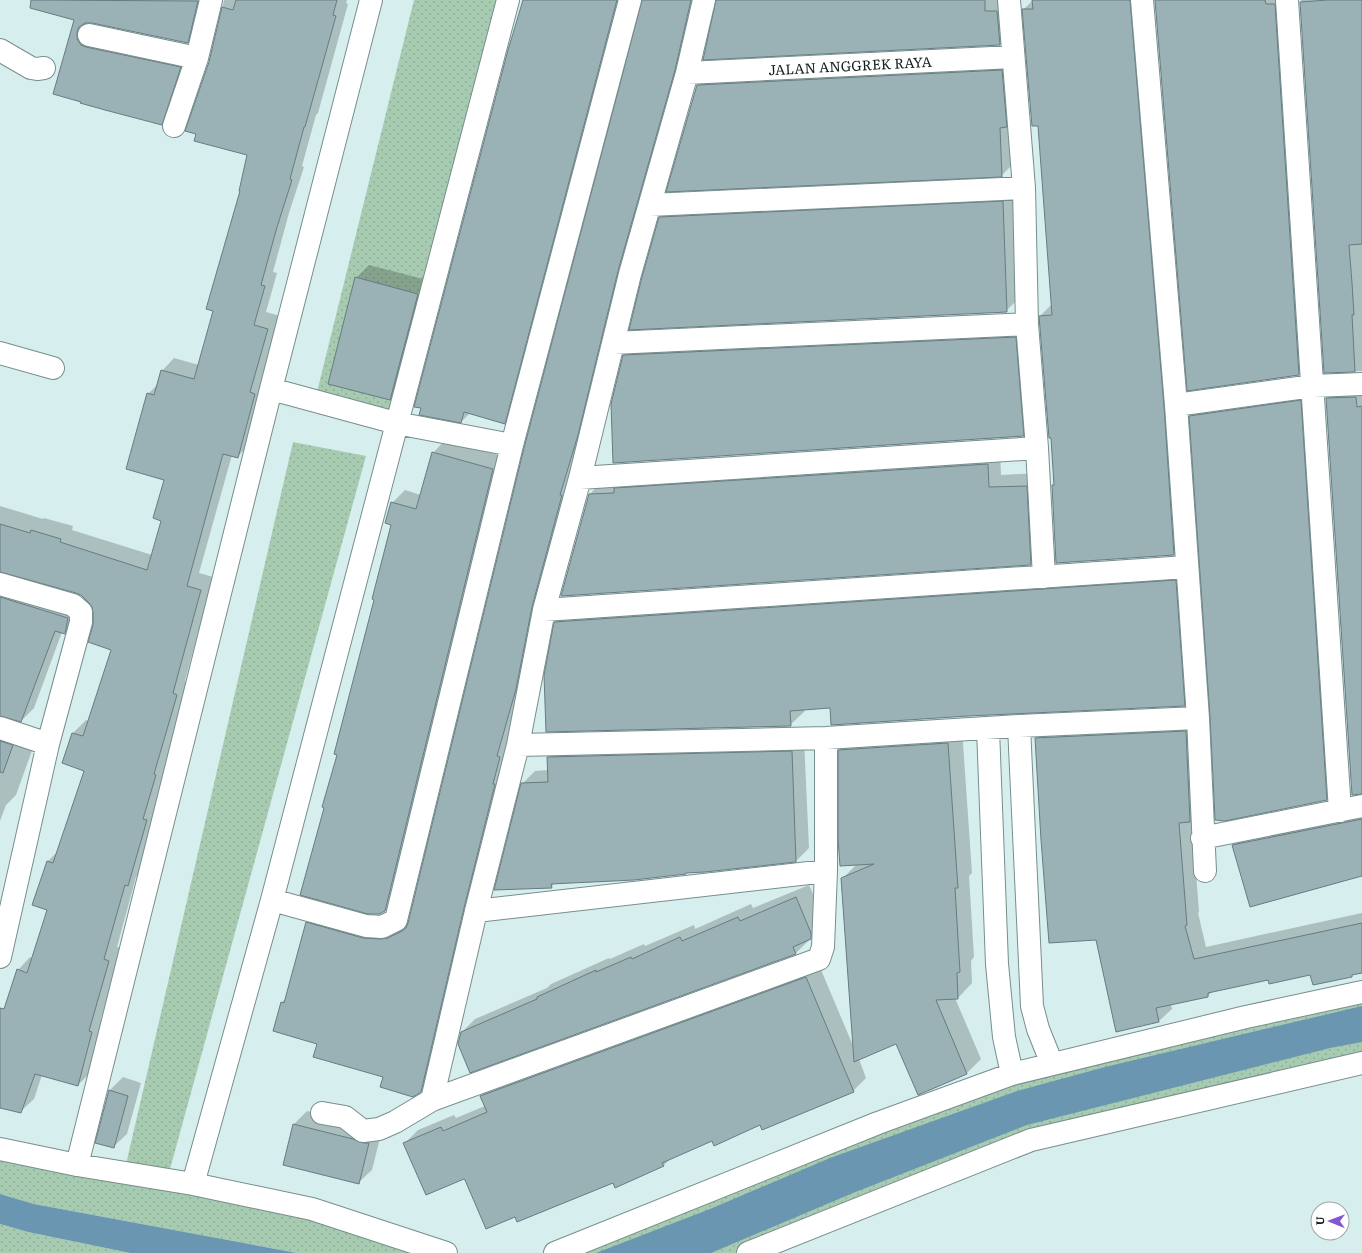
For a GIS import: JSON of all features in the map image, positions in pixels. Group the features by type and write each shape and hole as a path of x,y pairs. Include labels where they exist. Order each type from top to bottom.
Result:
{"street":[{"path":"174,126 197,58 211,0"},
{"path":"77,1166 371,0"},
{"path":"193,1184 272,900 508,0"},
{"path":"272,900 366,926 382,927 396,920 512,445 630,0"},
{"path":"432,1100 476,911 518,745 544,610 580,478 630,274 687,73 704,0"},
{"path":"1009,0 1024,188 1028,324 1044,577"},
{"path":"1142,0 1176,405 1198,718 1202,838 1205,871"},
{"path":"1287,0 1340,811"},
{"path":"89,35 197,58"},
{"path":"0,50 32,68 44,68"},
{"name":"JALAN ANGGREK RAYA","path":"687,73 1013,57"},
{"path":"650,205 1024,188"},
{"path":"613,343 1028,324"},
{"path":"0,353 53,368"},
{"path":"1176,405 1313,386 1362,384"},
{"path":"272,389 396,423 512,445"},
{"path":"580,478 1037,448"},
{"path":"544,610 1187,567"},
{"path":"0,584 73,605 81,612 81,622 48,744 8,878 0,957"},
{"path":"518,745 826,738 1018,726 1198,718"},
{"path":"1018,726 1032,1006 1038,1029 1052,1064"},
{"path":"0,728 48,744"},
{"path":"988,729 997,964 1004,1037 1012,1074"},
{"path":"322,1113 345,1117 363,1131 379,1129 395,1122 432,1100 819,959 823,947 826,871 826,738"},
{"path":"1202,838 1362,806"},
{"path":"476,911 826,871"},
{"path":"555,1253 878,1123 1012,1074 1246,1017 1362,992"},
{"path":"748,1253 897,1192 1031,1140 1362,1063"},
{"path":"0,1149 77,1166 193,1184 312,1209 446,1253"}],"green space":[{"path":"414,0 508,0 396,423 315,400"},
{"path":"293,442 366,456 167,1180 446,1253 297,1253 34,1204 0,1194 0,1149 124,1173"},
{"path":"1362,992 1362,1063 1031,1140 748,1253 555,1253 1012,1074"},
{"path":"0,1224 28,1232 130,1253 0,1253"}],"water":[{"path":"1362,1006 1362,1042 1330,1048 1027,1125 853,1193 711,1253 596,1253 710,1209 830,1158 1017,1091 1105,1067"},
{"path":"0,1194 34,1204 297,1253 130,1253 28,1232 0,1224"}],"building":[{"path":"31,0 198,1 188,43 92,23 85,23 79,27 77,32 77,39 81,45 86,47 181,67 162,125 80,103 81,102 53,94 74,20 30,8"},
{"path":"236,0 337,0 333,15 336,16 290,179 292,180 261,285 265,286 254,325 268,329 250,392 255,394 238,458 223,454 187,586 201,590 173,693 177,695 154,774 156,775 143,819 147,820 128,886 125,885 104,959 109,961 89,1031 92,1032 78,1086 35,1074 21,1113 0,1108 0,1008 4,1009 17,969 27,973 47,910 32,905 47,861 53,863 84,771 62,763 72,733 83,736 111,650 88,642 93,625 93,612 92,607 81,595 0,572 0,524 30,533 31,530 61,539 60,542 147,570 161,521 153,518 164,480 126,469 147,393 154,395 161,370 194,379 213,311 206,309 240,191 247,155 194,141 196,134 185,131 209,62 222,7 233,10"},
{"path":"523,0 617,0 505,424 464,412 461,423 419,415 421,408 414,407 508,50"},
{"path":"642,0 691,0 675,70 618,271 578,435 560,495 562,495 532,607 516,689 497,756 500,757 493,784 495,784 421,1092 413,1097 380,1087 383,1077 313,1057 317,1044 273,1031 281,1002 284,1003 306,922 363,938 381,939 388,938 402,931 406,928 408,923 524,448"},
{"path":"716,0 985,0 985,11 997,11 1000,45 703,60"},
{"path":"1032,0 1130,0 1164,406 1174,555 1056,563 1051,438 1049,438 1039,316 1052,315 1038,126 1032,126 1022,9 1033,9"},
{"path":"1155,0 1265,0 1266,4 1275,4 1299,375 1187,391"},
{"path":"1362,0 1362,244 1349,245 1354,315 1352,315 1355,372 1324,373 1300,2"},
{"path":"1002,70 1007,127 1000,128 1002,177 666,192 697,85"},
{"path":"1003,201 1007,312 629,330 659,217"},
{"path":"355,277 418,294 390,400 328,384"},
{"path":"1016,337 1024,436 613,463 611,404 623,355"},
{"path":"1356,397 1357,407 1362,406 1362,794 1352,795 1326,398"},
{"path":"1301,400 1327,800 1225,821 1215,820 1210,717 1189,416"},
{"path":"432,452 493,469 385,911 379,914 368,914 300,895 324,808 322,807 337,755 334,754 374,600 372,599 391,525 385,523 391,502 416,509"},
{"path":"988,464 989,487 1027,486 1031,565 561,596 589,494 614,493 614,488"},
{"path":"1176,580 1185,706 968,716 831,725 830,708 790,711 791,726 546,732 544,675 554,622"},
{"path":"0,597 68,618 65,634 55,631 21,722 0,716"},
{"path":"1186,731 1190,822 1179,823 1187,925 1185,926 1194,959 1362,923 1362,973 1352,975 1352,977 1313,985 1310,975 1269,984 1268,980 1208,993 1208,997 1156,1008 1159,1022 1116,1032 1096,940 1049,943 1035,738"},
{"path":"0,741 13,745 3,773 0,772"},
{"path":"948,743 958,888 955,888 960,972 957,973 958,999 936,1000 967,1074 918,1095 896,1044 854,1062 841,878 874,864 840,866 838,839 838,750"},
{"path":"792,751 796,862 686,873 634,880 551,884 552,888 494,890 521,783 548,782 547,757"},
{"path":"1362,819 1362,876 1250,907 1232,845"},
{"path":"796,897 811,933 811,939 793,947 796,954 470,1073 458,1044 461,1032 537,999 537,997 596,970 596,972 631,957 632,959 680,937 682,941 738,917 740,921"},
{"path":"806,977 854,1092 762,1130 760,1125 714,1146 712,1141 662,1163 664,1166 615,1188 613,1183 517,1222 515,1217 486,1229 464,1179 426,1195 403,1143 441,1127 443,1131 487,1112 480,1096"},
{"path":"109,1090 128,1096 114,1148 95,1143"},
{"path":"293,1124 364,1143 369,1143 359,1184 283,1165"}]}
